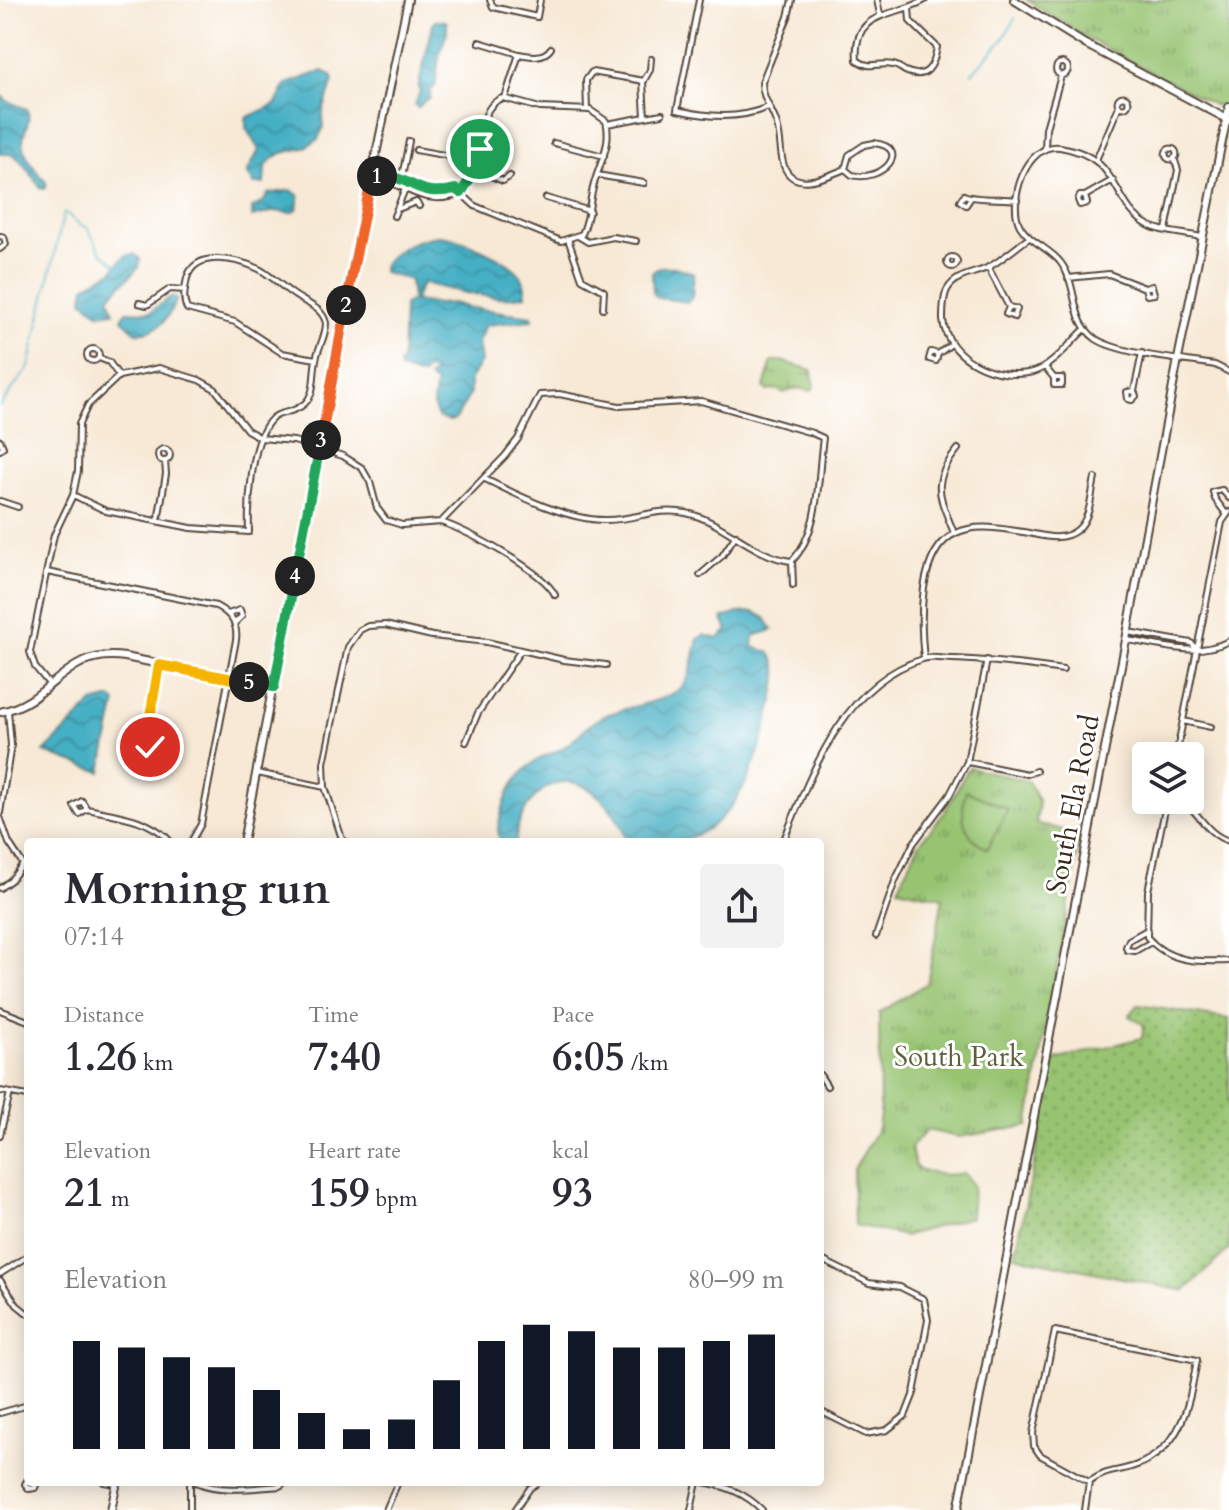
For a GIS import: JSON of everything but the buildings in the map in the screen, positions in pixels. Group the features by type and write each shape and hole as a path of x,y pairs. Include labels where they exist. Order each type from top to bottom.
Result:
{"main road":[{"path":"244,838 408,0"},
{"path":"1014,0 1085,44 1228,122"},
{"name":"South Ela Road","path":"958,1510 1201,237 1229,107"},
{"path":"4,712 25,704 78,663 112,655 274,687"},
{"path":"111,1510 116,1486"}],"street":[{"path":"490,0 493,7 537,17 540,0"},
{"path":"699,0 677,110 704,116 730,116 751,114 768,107"},
{"path":"792,0 762,82 762,94 778,126 784,166 796,179 807,182 845,169"},
{"path":"877,0 880,14"},
{"path":"909,8 910,21 937,47 932,68 916,75 895,65 871,67 857,60 855,47 867,23 880,14 909,8 925,0"},
{"path":"479,42 519,54 539,56 551,48"},
{"path":"505,98 519,54"},
{"path":"645,117 644,81 651,59"},
{"path":"587,110 586,80 592,72 644,81"},
{"path":"1045,148 1046,128 1061,76"},
{"path":"372,175 419,196 437,200 461,193 475,169 487,110 493,100 505,98 550,109 587,110 598,114 607,124 609,142 593,186 590,211 582,234 561,241 475,206 461,193 455,189 430,193 402,179 387,175 380,177"},
{"path":"1096,160 1119,106"},
{"path":"607,124 662,114"},
{"path":"409,141 397,214 412,207"},
{"path":"554,143 604,156"},
{"path":"864,145 885,145 891,151 892,160 880,173 860,177 845,169 849,155 864,145"},
{"path":"1201,237 1148,225 1132,210 1107,170 1096,160 1058,147 1045,148 1034,155 1024,171 1017,200 1019,224 1029,238 1061,263 1084,330 1099,341 1142,353 1228,369"},
{"path":"416,150 477,161"},
{"path":"1166,230 1178,170 1174,158"},
{"path":"475,169 503,181 510,176"},
{"path":"597,175 644,183"},
{"path":"1085,196 1113,180"},
{"path":"970,199 990,197 1017,200"},
{"path":"546,198 590,211"},
{"path":"0,236 4,237 6,244 0,249"},
{"path":"578,236 588,242 613,237 636,241"},
{"path":"1029,238 988,267 959,277 946,291 944,330 950,345 972,362 994,371 1017,374 1045,367 1084,330"},
{"path":"568,239 582,279 604,291 603,308"},
{"path":"73,495 106,511 191,528 249,532 250,484 261,438 274,416 296,410 308,400 326,329 325,318 316,308 259,270 217,259 203,260 190,271 185,290 183,300 190,311 235,322 282,353 316,359"},
{"path":"954,266 959,277"},
{"path":"988,267 1009,307"},
{"path":"1068,278 1109,274 1145,288"},
{"path":"139,303 147,305 170,289 185,290"},
{"path":"938,354 950,345"},
{"path":"1134,391 1142,353"},
{"path":"99,358 109,362 119,376"},
{"path":"1045,367 1054,378"},
{"path":"50,685 35,667 30,652 54,535 73,495 78,471 79,424 88,405 119,376 159,368 199,380 215,389 247,430 261,438 294,441 343,456 362,468 370,482 377,508 386,520 402,525 441,522 478,539 522,566 550,586 555,595"},
{"path":"441,522 485,479 518,439 540,395 559,394 619,406 701,401 753,414 823,438 809,534 792,561 793,585"},
{"path":"0,440 3,447 0,450"},
{"path":"954,533 938,484 944,466 958,449"},
{"path":"158,521 166,474 165,461"},
{"path":"924,658 925,577 930,561 954,533 995,527 1058,538 1077,530 1087,517 1095,478"},
{"path":"485,479 532,502 587,517 607,520 649,512 686,513 714,522 776,559 792,561"},
{"path":"1179,742 1222,522 1228,513 1215,499 1213,492 1222,490 1229,498"},
{"path":"0,501 18,507"},
{"path":"700,575 722,556 736,535"},
{"path":"47,572 216,606 235,623 237,634 230,679 201,824 193,838"},
{"path":"229,615 240,610 242,616 235,623"},
{"path":"342,838 325,787 324,763 348,647 360,630 385,625 447,639 487,642 564,660 606,665"},
{"path":"1127,636 1189,652 1215,649 1229,641"},
{"path":"466,742 478,713 521,650"},
{"path":"785,838 816,764 848,711 881,680 924,658 987,660 1063,670"},
{"path":"876,936 895,881 913,844 949,796 967,762 987,660"},
{"path":"146,735 159,665"},
{"path":"4,712 11,745 0,815 9,843 24,862"},
{"path":"1183,721 1211,727"},
{"path":"967,762 1027,774 1036,771"},
{"path":"257,773 325,787"},
{"path":"87,809 143,822 168,838"},
{"path":"1164,814 1148,891 1148,937 1135,951 1127,950 1129,940 1148,937 1168,954 1197,963 1229,961"},
{"path":"1194,814 1219,838 1229,841"},
{"path":"0,888 24,867"},
{"path":"0,1010 24,1019"},
{"path":"824,1081 827,1086"},
{"path":"0,1091 24,1095"},
{"path":"0,1135 10,1093"},
{"path":"0,1274 24,1259"},
{"path":"824,1261 869,1283 900,1287 924,1299 928,1320 914,1393 908,1411 898,1424 887,1430 866,1434 824,1413"},
{"path":"0,1280 24,1311"},
{"path":"1085,1510 1089,1482 1104,1472 1137,1466 1170,1443 1178,1433 1187,1410 1197,1360 1055,1331 1033,1433 1034,1446 1040,1455 1089,1482"},
{"path":"0,1412 24,1406"},
{"path":"190,1486 190,1510"},
{"path":"206,1486 243,1489 280,1486"},
{"path":"386,1510 396,1486"},
{"path":"515,1510 533,1486"},
{"path":"691,1510 696,1486"},
{"path":"724,1486 751,1498 762,1510"}],"green space":[{"path":"1027,0 1229,0 1229,113 1092,41"},
{"path":"772,361 812,370 814,387 811,391 798,388 784,393 776,389 767,391 764,387"},
{"name":"South Park","path":"969,767 1028,781 1039,802 1036,823 1081,835 1028,1126 958,1137 927,1130 911,1147 915,1167 938,1174 963,1173 973,1185 971,1217 904,1236 855,1225 854,1170 878,1128 879,1013 927,983 943,898 898,888 919,844 944,813"},
{"path":"966,791 1008,809 987,849 973,838 965,825 963,809"},
{"path":"1138,1005 1229,1019 1229,1249 1185,1291 1015,1256 1055,1060 1142,1038 1144,1025 1129,1016"}],"water":[{"path":"442,20 447,22 447,33 440,51 435,87 430,90 430,99 418,108 415,105 420,91 418,88 433,24"},
{"path":"323,71 331,75 333,81 318,139 304,148 282,153 271,160 265,168 264,184 254,184 247,173 259,150 246,128 246,118 276,104 286,84"},
{"path":"0,94 7,101 27,109 24,148 47,184 45,189 13,154 0,154"},
{"path":"291,190 299,196 297,210 252,217 252,208 264,201 268,194"},
{"path":"438,236 470,245 515,269 525,285 526,295 488,296 422,283 414,301 453,303 532,316 533,320 486,325 478,342 481,362 470,379 470,394 456,419 450,421 439,418 434,408 435,382 429,377 434,374 426,370 422,376 400,369 404,305 412,300 410,280 383,272 383,265 401,249 422,239"},
{"path":"134,254 140,259 139,267 109,297 114,312 100,314 83,300 85,286 111,272 125,256"},
{"path":"659,267 675,267 694,273 692,297 688,302 658,298 653,293 652,273"},
{"path":"172,296 177,299 170,312 151,331 136,332 122,319 126,311 150,312"},
{"path":"754,612 765,618 773,630 754,636 753,647 769,652 773,658 777,668 776,687 757,758 740,793 717,822 687,838 624,838 619,823 606,804 588,789 569,782 558,783 539,793 525,811 516,838 499,838 498,826 511,787 527,768 564,747 602,717 676,692 689,676 698,639 704,635 718,639 728,630 722,618"},
{"path":"111,698 116,702 101,772 44,752 93,703"}],"waterway":[{"path":"972,73 1002,41 1015,18"},
{"path":"0,406 29,367 64,212"},
{"path":"66,213 87,227 101,252 117,265"}],"route":[{"path":"150,747 152,741 146,735 159,665 274,687 372,175 395,176 430,193 455,189 461,193 473,174 480,149"}]}
